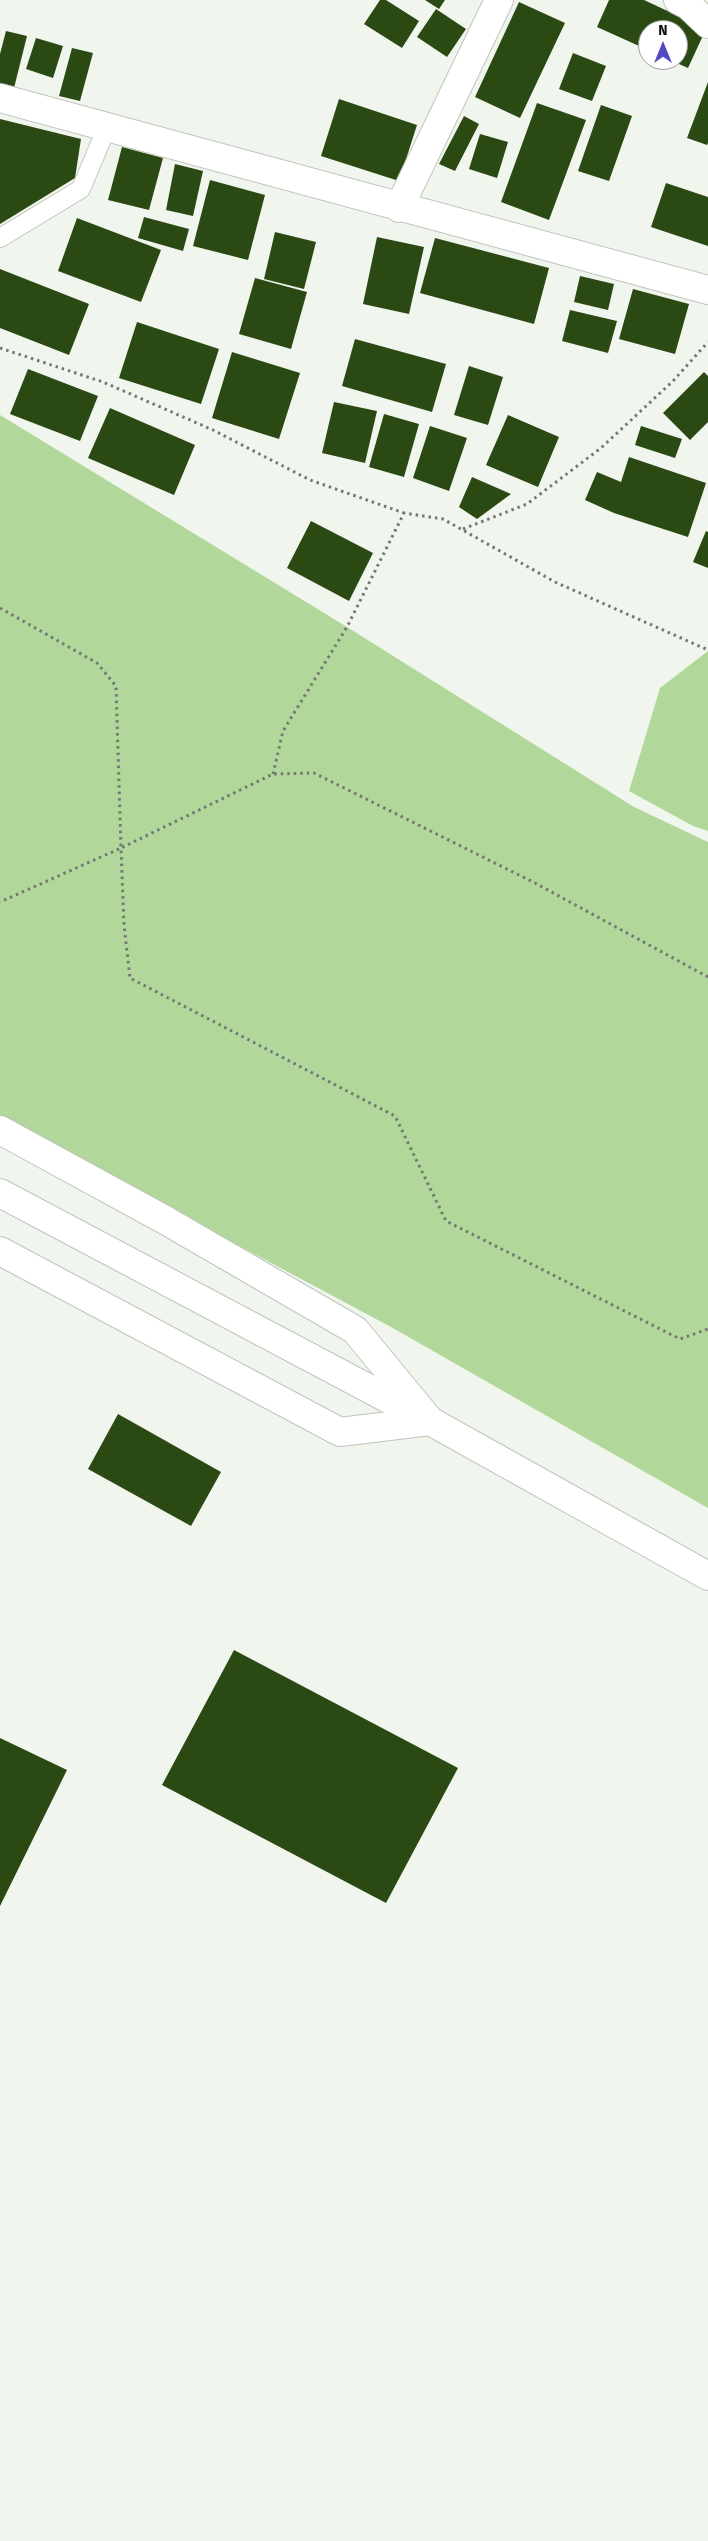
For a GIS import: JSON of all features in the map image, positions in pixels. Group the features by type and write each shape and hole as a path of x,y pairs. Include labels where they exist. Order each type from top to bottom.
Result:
{"street":[{"path":"399,208 499,0"},
{"path":"678,0 688,5 708,24"},
{"path":"0,98 399,208 708,290"},
{"path":"0,1130 165,1220 355,1330 430,1421"},
{"path":"0,1193 430,1421 708,1576"},
{"path":"0,1251 340,1432 430,1421"}],"lane":[{"path":"0,238 81,189 108,127"}],"path":[{"path":"463,529 527,504 601,448 673,381 708,342"},
{"path":"0,348 103,382 213,430 310,480 404,513 444,519 555,582 708,650"},
{"path":"273,774 283,731 347,627 404,513"},
{"path":"0,608 97,663 116,686 124,925 130,978 395,1116 446,1221 680,1339 708,1329"},
{"path":"0,902 121,848 273,774 314,773 534,883 708,976"}],"green space":[{"path":"0,415 347,627 634,807 708,842 708,1508 391,1327 0,1118"},
{"path":"708,651 708,831 693,826 629,791 660,688"}],"building":[{"path":"380,0 386,0 419,21 402,48 364,24"},
{"path":"425,0 445,0 439,9"},
{"path":"609,0 644,0 687,20 638,20 638,45 597,27"},
{"path":"519,2 565,23 520,118 475,97"},
{"path":"436,9 466,29 447,57 417,37"},
{"path":"688,21 706,29 688,68"},
{"path":"6,31 27,36 14,88 0,84 0,54"},
{"path":"36,38 63,46 53,78 26,69"},
{"path":"72,48 93,53 80,101 59,96"},
{"path":"573,53 606,66 592,101 559,89"},
{"path":"708,82 708,143 707,145 687,138"},
{"path":"339,99 417,125 399,181 321,156"},
{"path":"537,103 586,120 549,220 501,202"},
{"path":"601,105 632,116 609,181 578,171"},
{"path":"464,116 479,124 455,171 439,164"},
{"path":"0,119 81,139 75,178 0,224"},
{"path":"480,134 508,142 497,178 469,169"},
{"path":"122,147 163,158 149,210 108,200"},
{"path":"175,164 203,171 193,216 166,210"},
{"path":"210,180 265,195 248,260 193,246"},
{"path":"666,183 708,197 708,246 651,227"},
{"path":"144,217 189,229 183,251 138,238"},
{"path":"77,218 161,250 141,302 58,271"},
{"path":"275,232 316,242 304,289 264,279"},
{"path":"377,237 424,247 409,314 363,304"},
{"path":"435,238 549,268 534,324 420,293"},
{"path":"0,269 89,304 69,355 0,328"},
{"path":"580,276 614,284 608,310 574,302"},
{"path":"255,278 307,292 291,349 239,334"},
{"path":"633,289 689,304 675,354 619,339"},
{"path":"570,310 617,321 608,353 562,341"},
{"path":"137,322 219,349 201,404 119,378"},
{"path":"355,339 446,364 432,412 342,386"},
{"path":"232,352 300,373 279,439 212,418"},
{"path":"469,366 503,377 488,425 454,415"},
{"path":"28,369 98,396 80,441 10,414"},
{"path":"704,372 708,376 708,422 690,440 663,413"},
{"path":"334,402 377,411 365,463 322,453"},
{"path":"110,408 195,445 174,495 88,458"},
{"path":"384,414 419,424 404,477 369,467"},
{"path":"508,415 559,437 538,487 486,465"},
{"path":"430,426 467,438 449,491 413,478"},
{"path":"641,426 682,439 675,458 635,445"},
{"path":"629,457 706,483 688,537 614,513 585,500 597,472 621,482"},
{"path":"472,477 511,494 477,519 459,507"},
{"path":"311,521 373,553 349,601 287,568"},
{"path":"706,531 708,532 708,568 693,562"},
{"path":"118,1414 221,1472 191,1526 88,1469"},
{"path":"234,1650 458,1768 386,1903 162,1785"},
{"path":"0,1738 67,1770 0,1906"}]}
